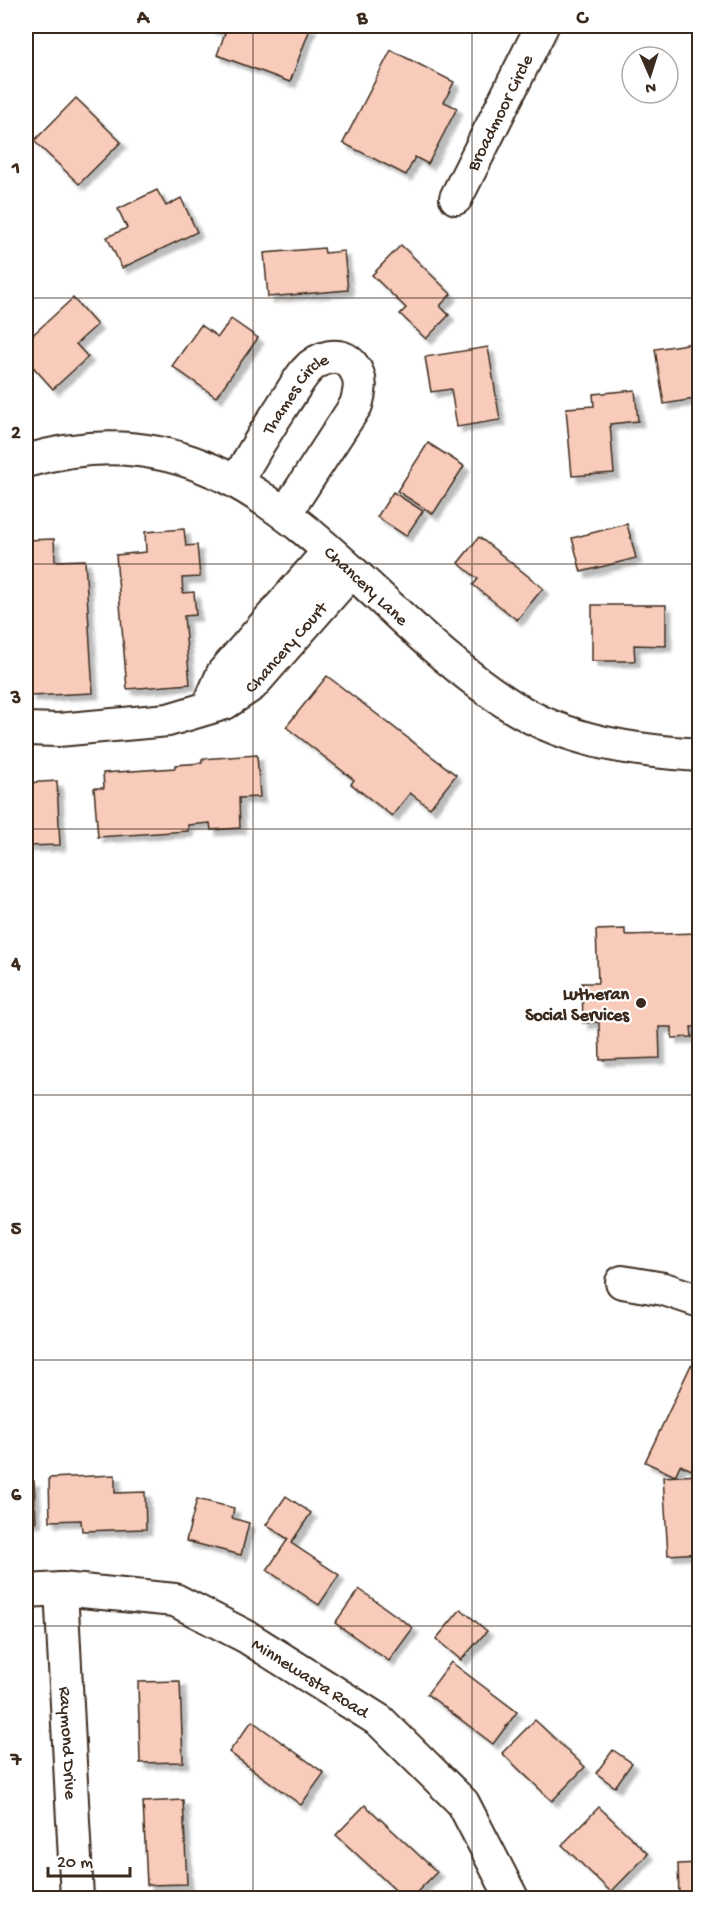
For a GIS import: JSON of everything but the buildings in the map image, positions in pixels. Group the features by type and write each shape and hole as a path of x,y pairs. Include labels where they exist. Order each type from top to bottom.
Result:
{"street":[{"name":"Broadmoor Circle","path":"456,198 542,26"},
{"name":"Thames Circle","path":"237,481 306,370 328,356 342,357 352,364 360,377 360,390 356,405 285,514"},
{"name":"Chancery Lane","path":"26,461 72,450 134,448 201,464 261,495 442,653 480,684 523,712 549,726 612,745 658,753 699,755"},
{"name":"Chancery Court","path":"26,729 58,730 168,720 209,706 223,673 339,562"},
{"path":"622,1282 664,1289 699,1301"},
{"name":"Minnewasta Road","path":"26,1592 62,1589 175,1600 247,1637 380,1721 463,1803 512,1899"},
{"name":"Raymond Drive","path":"62,1589 76,1899"}],"place":[{"name":"Lutheran Social Services","path":"641,1003"}]}
